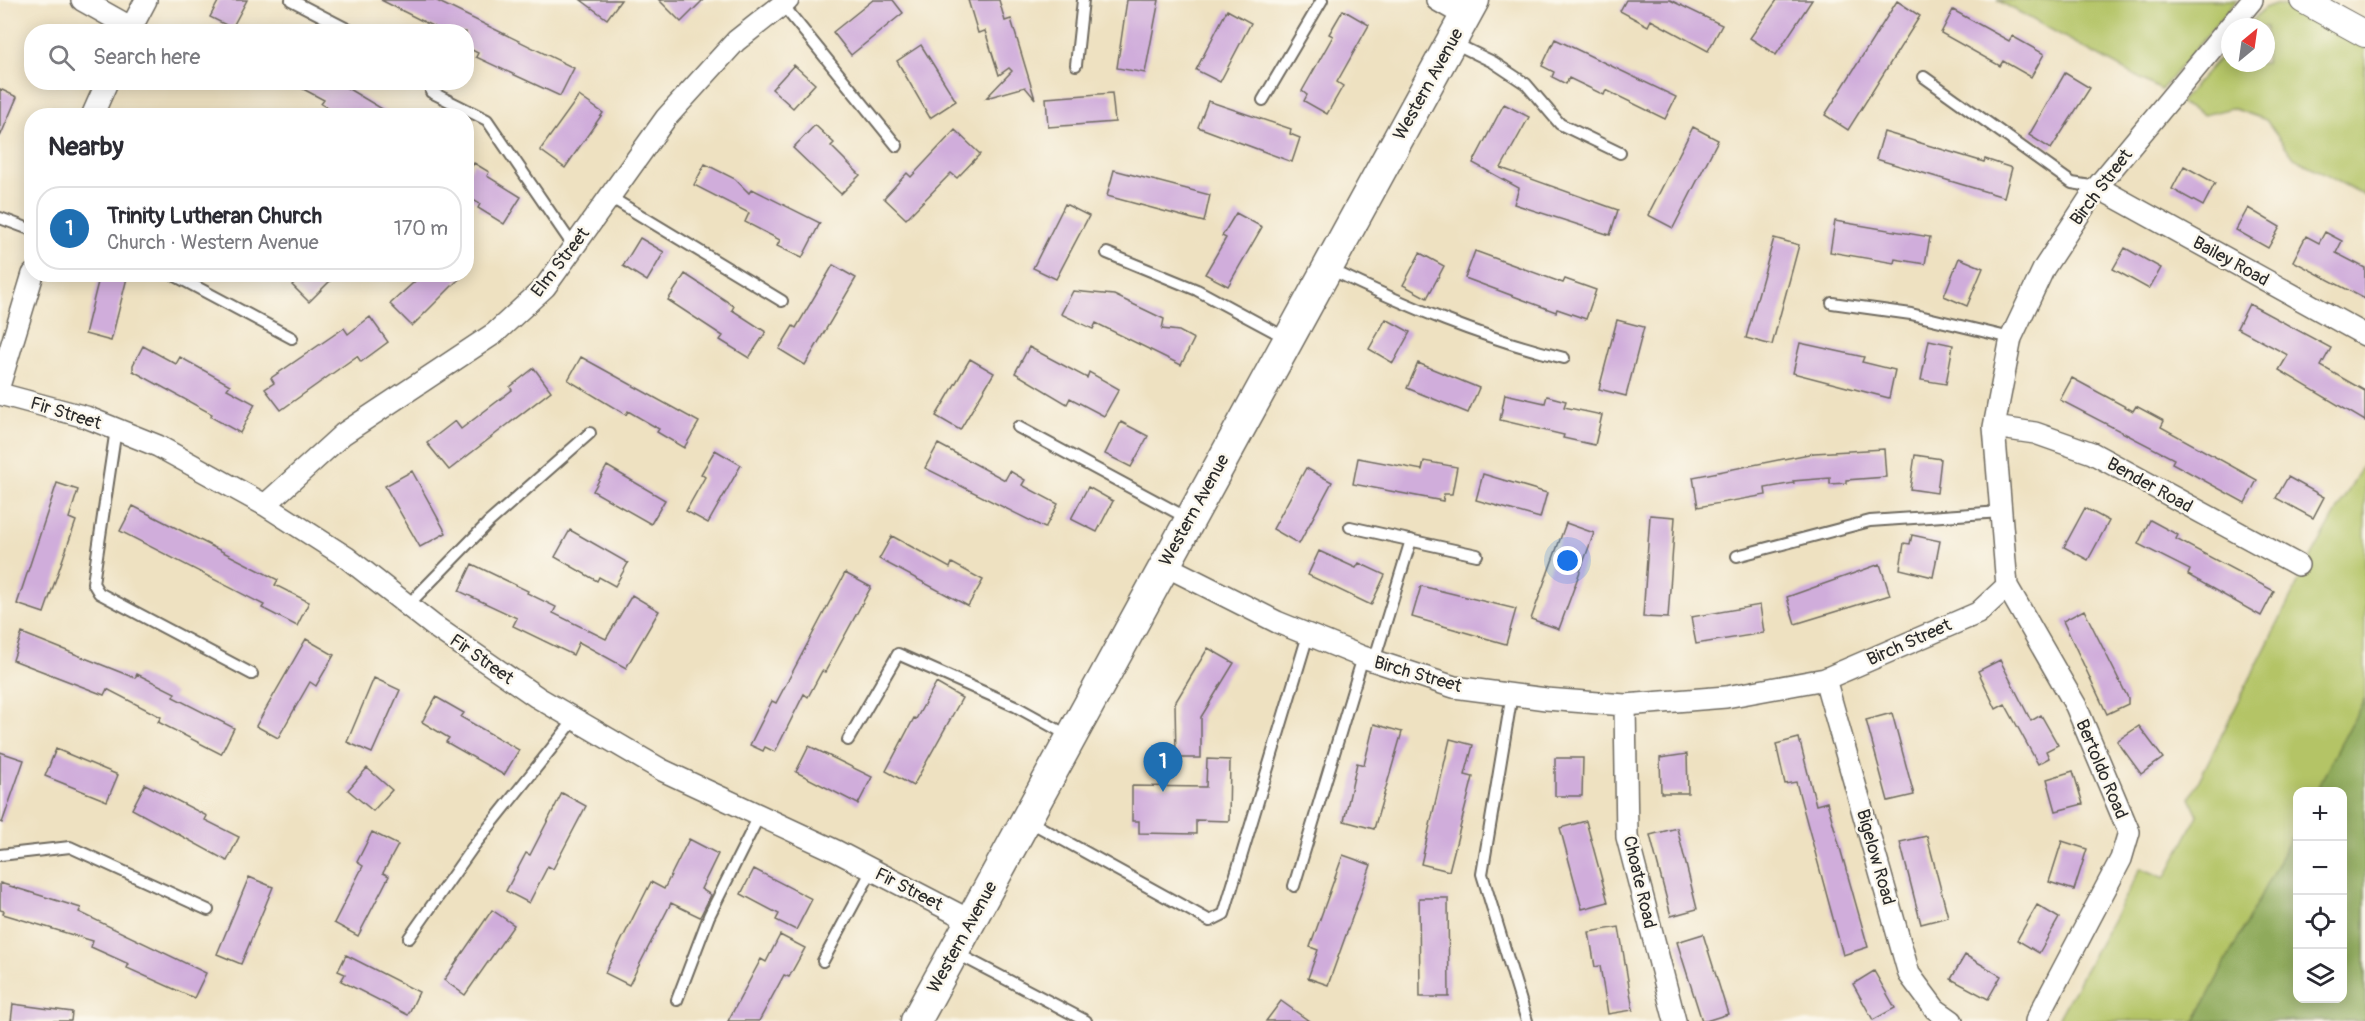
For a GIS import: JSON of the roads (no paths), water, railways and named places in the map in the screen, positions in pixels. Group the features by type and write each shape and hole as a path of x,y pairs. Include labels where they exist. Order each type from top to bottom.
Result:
{"main road":[{"name":"Western Avenue","path":"916,1021 1470,8"}],"street":[{"path":"82,0 121,24"},
{"path":"132,24 146,0"},
{"path":"1437,0 1470,8"},
{"name":"Birch Street","path":"1164,565 1277,622 1368,659 1454,687 1625,705 1726,697 1825,679 1978,613 2007,586 1994,428 2011,338 2044,268 2097,187 2252,0"},
{"path":"2303,0 2365,34"},
{"name":"Elm Street","path":"265,505 343,434 495,333 545,287 666,118 736,41 785,2"},
{"path":"95,108 103,90"},
{"name":"Bailey Road","path":"2097,187 2365,335"},
{"path":"0,383 31,282"},
{"name":"Fir Street","path":"0,393 86,417 158,446 265,505 346,557 408,605 537,697 662,770 872,870 971,921"},
{"name":"Bender Road","path":"1994,428 2035,433 2092,453 2298,565"},
{"name":"Bertoldo Road","path":"2007,586 2076,706 2129,832 2121,859 2036,1021"},
{"name":"Bigelow Road","path":"1825,679 1909,974 1935,1009 1952,1021"},
{"name":"Choate Road","path":"1625,705 1627,837 1676,1021"}],"lane":[{"path":"291,0 337,24"},
{"path":"1076,65 1083,0"},
{"path":"1263,100 1322,0"},
{"path":"785,2 897,146"},
{"path":"1452,42 1493,62 1526,84 1560,124 1620,153"},
{"path":"1924,77 2072,183 2097,187"},
{"path":"431,92 463,108"},
{"path":"474,114 487,120 574,247"},
{"path":"610,197 782,301"},
{"path":"0,218 24,227"},
{"path":"1107,253 1197,290 1288,340"},
{"path":"1327,268 1388,298 1448,322 1515,346 1564,358"},
{"path":"187,282 292,338"},
{"path":"1832,303 1911,314 2011,338"},
{"path":"1018,427 1190,519"},
{"path":"116,429 93,583 99,593 252,674"},
{"path":"408,605 467,543 590,433"},
{"path":"1737,556 1870,521 2001,512"},
{"path":"1350,527 1477,555"},
{"path":"1294,886 1368,659 1411,540"},
{"path":"1026,819 1210,921 1224,914 1308,635"},
{"path":"848,740 898,654 1015,706 1071,737"},
{"path":"1512,694 1482,874 1527,1021"},
{"path":"409,938 473,847 575,719"},
{"path":"677,1000 710,916 759,816"},
{"path":"0,855 70,847 208,910"},
{"path":"823,961 872,870"},
{"path":"954,952 1086,1021"}],"place":[{"name":"Trinity Lutheran Church","path":"1163,792"}]}
